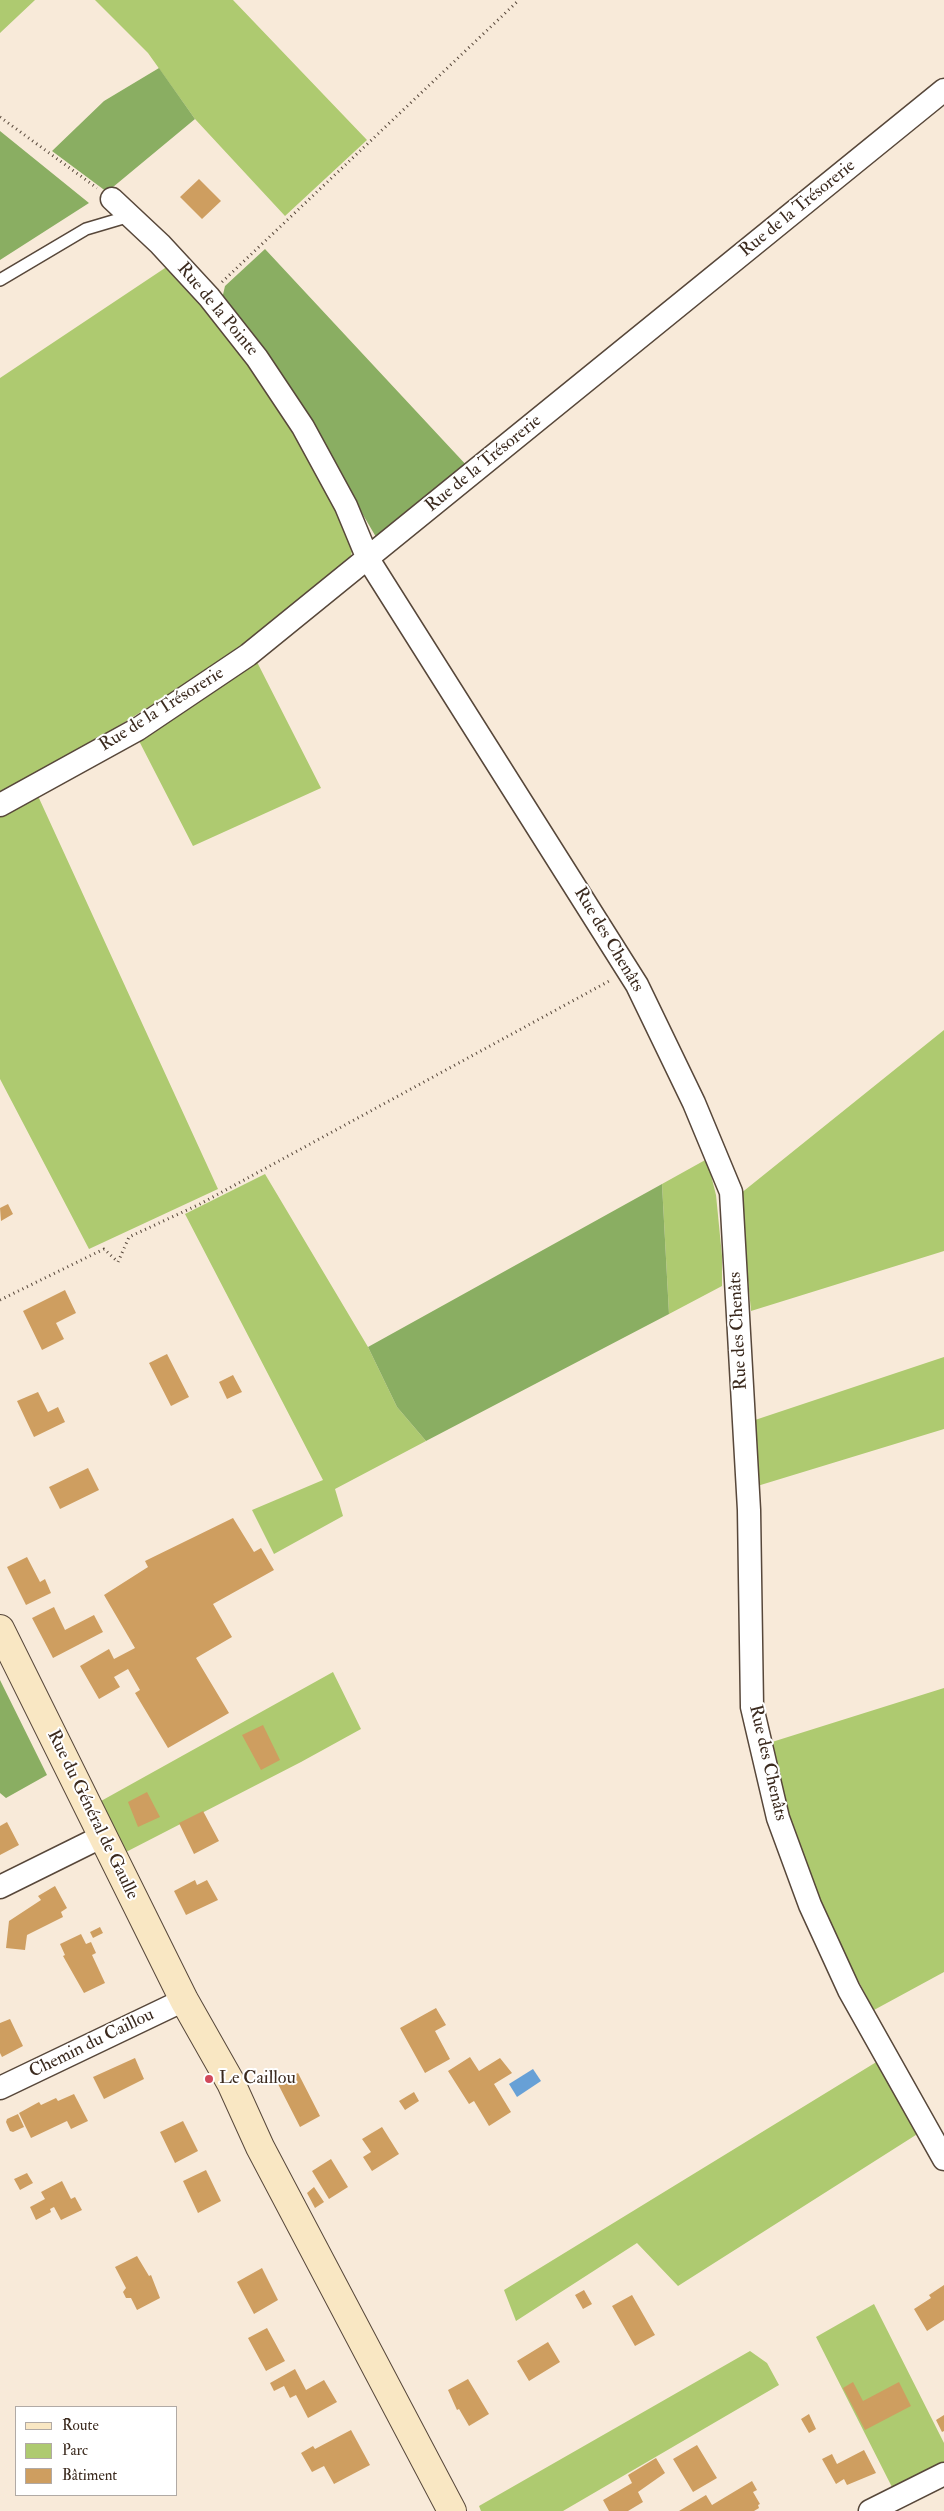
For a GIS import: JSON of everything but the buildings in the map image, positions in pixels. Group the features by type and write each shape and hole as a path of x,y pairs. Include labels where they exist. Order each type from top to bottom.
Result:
{"main road":[{"name":"Rue du Général de Gaulle","path":"0,1629 184,2000 231,2083 260,2147 452,2511"}],"street":[{"name":"Rue de la Trésorerie","path":"0,806 138,729 248,655 944,90"},
{"name":"Rue de la Pointe","path":"112,199 160,244 208,295 257,358 303,427 346,506 368,558"},
{"name":"Rue des Chenâts","path":"368,558 629,971 694,1103 731,1192 749,1510 752,1707 778,1818 810,1905 849,1990 944,2159"},
{"path":"0,1887 103,1836"},
{"name":"Chemin du Caillou","path":"0,2088 184,2000"},
{"path":"870,2511 944,2474"}],"lane":[{"path":"0,280 86,229 130,216"}],"path":[{"path":"208,295 519,0"},
{"path":"0,117 112,199"},
{"path":"0,1300 104,1249 118,1262 129,1237 200,1204 629,971"}],"green space":[{"path":"0,0 35,0 0,33"},
{"path":"95,0 233,0 367,140 285,216 195,119 148,53"},
{"path":"159,68 195,119 107,192 52,151 104,101"},
{"path":"0,131 89,203 0,260"},
{"path":"265,249 469,468 376,537 290,390 222,299 225,286"},
{"path":"168,266 198,291 284,407 354,543 350,560 235,652 103,736 0,795 0,378"},
{"path":"257,662 321,788 193,846 137,737"},
{"path":"38,796 218,1189 89,1249 0,1079 0,817"},
{"path":"944,1030 944,1251 751,1311 740,1194"},
{"path":"707,1159 716,1195 722,1256 722,1286 669,1314 662,1184"},
{"path":"265,1174 368,1347 397,1407 426,1441 335,1489 343,1516 274,1554 252,1510 323,1480 185,1214"},
{"path":"662,1184 669,1314 426,1441 397,1407 368,1347"},
{"path":"944,1357 944,1429 754,1487 755,1420"},
{"path":"333,1672 361,1729 126,1852 101,1801"},
{"path":"0,1680 47,1775 6,1798 0,1793"},
{"path":"944,1688 944,1972 874,2010 831,1930 781,1801 772,1742"},
{"path":"878,2061 919,2133 678,2286 637,2243 516,2321 504,2290"},
{"path":"874,2304 944,2443 944,2466 895,2493 816,2337"},
{"path":"750,2351 767,2363 779,2385 563,2511 481,2511 479,2506"}],"water":[{"path":"533,2069 541,2081 517,2097 509,2084"}],"place":[{"name":"Le Caillou","path":"209,2079"}]}
